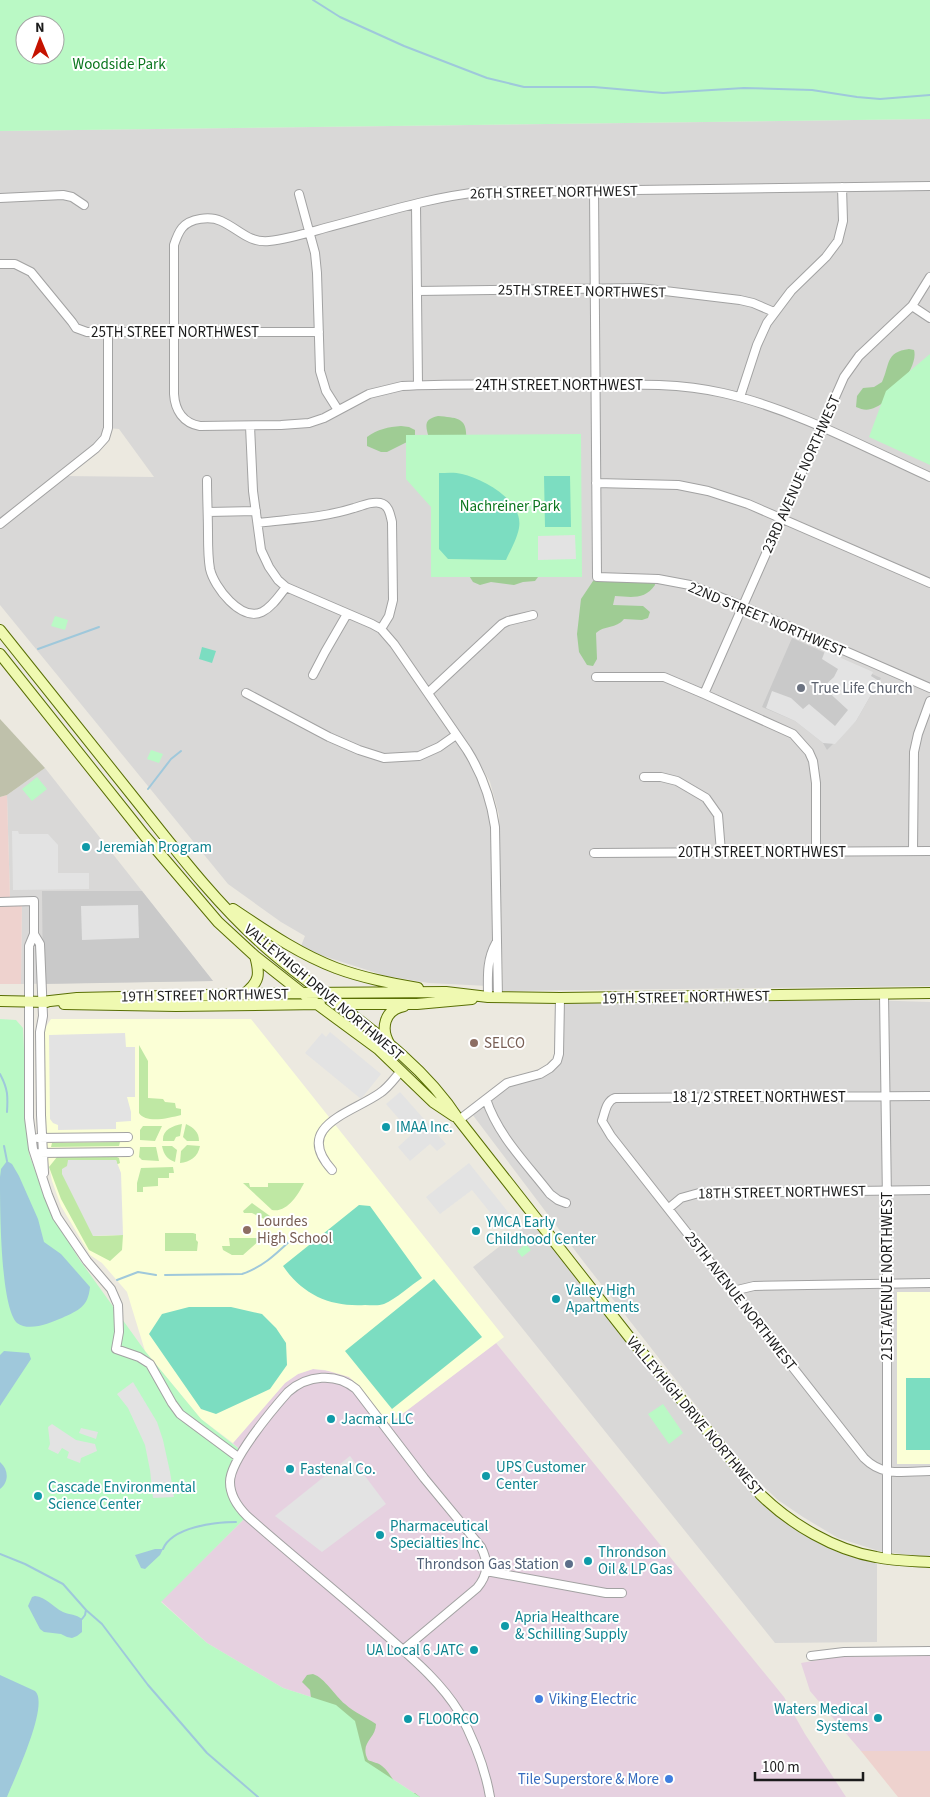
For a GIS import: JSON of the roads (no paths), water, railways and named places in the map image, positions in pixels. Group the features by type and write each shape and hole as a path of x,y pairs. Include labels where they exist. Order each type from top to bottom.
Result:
{"main road":[{"name":"VALLEYHIGH DRIVE NORTHWEST","path":"0,630 156,826 216,898 262,944 322,994 338,1004 393,1047 431,1082 630,1338 761,1496 787,1517 835,1544 867,1555 888,1559 930,1562"},
{"name":"VALLEYHIGH DRIVE NORTHWEST","path":"0,654 191,892 218,922 255,956 378,1049 433,1102 459,1120"},
{"path":"216,898 276,937 335,968 385,982 446,992"},
{"path":"244,994 255,984 258,976 255,956"},
{"name":"19TH STREET NORTHWEST","path":"41,1002 86,998 302,993 446,992 493,998"},
{"name":"19TH STREET NORTHWEST","path":"0,1001 79,1005 417,1004 493,998 930,993"},
{"name":"19TH STREET NORTHWEST","path":"884,994 930,997"},
{"path":"393,1047 389,1043 385,1032 386,1017 396,1008 417,1004"}],"street":[{"name":"26TH STREET NORTHWEST","path":"174,332 174,245 182,227 190,222 204,218 213,218 221,221 249,239 256,241 281,239 454,195 481,192 930,186"},
{"path":"740,397 756,345 774,312 791,291 835,246 843,221 842,187"},
{"path":"594,190 596,483 692,487 733,498 930,584"},
{"path":"299,194 310,232 317,273 321,376 326,391 338,410"},
{"path":"0,198 63,195 72,197 84,205"},
{"path":"416,205 418,385"},
{"name":"25TH STREET NORTHWEST","path":"0,264 15,264 31,272 76,328 87,332 319,332"},
{"name":"23RD AVENUE NORTHWEST","path":"704,694 844,378 855,361 912,306 930,277"},
{"name":"25TH STREET NORTHWEST","path":"417,291 596,288 657,290 740,300 774,312"},
{"path":"912,306 930,318"},
{"name":"24TH STREET NORTHWEST","path":"174,332 174,400 176,408 182,417 190,423 200,426 308,423 324,418 378,390 418,385 680,387 740,397 786,413 930,477"},
{"path":"0,524 91,452 105,438 109,423 108,333"},
{"path":"250,426 252,481 261,550 264,559 278,580 286,587 381,630 394,644 456,734 479,771 485,785 495,827 497,941 491,952 488,966 493,998"},
{"path":"207,480 210,570 217,584 236,606 248,613 261,612 277,599 286,587"},
{"name":"22ND STREET NORTHWEST","path":"596,483 598,577 641,578 682,583 742,606 930,688"},
{"path":"258,523 331,514 367,504 380,503 386,506 392,522 393,600 389,616 381,630"},
{"path":"208,512 256,511"},
{"path":"313,676 347,614"},
{"path":"428,693 494,630 508,621 533,615"},
{"path":"596,677 664,678 793,734 809,752 813,760 816,783 816,852"},
{"path":"246,693 312,729 359,750 384,758 419,756 439,747 456,734"},
{"path":"913,851 914,752 918,734 930,702"},
{"path":"644,777 677,780 706,798 718,815 721,852"},
{"name":"20TH STREET NORTHWEST","path":"594,853 930,851"},
{"path":"0,902 34,901 34,934 29,946 29,1118 32,1139 38,1153 48,1195 57,1217 75,1244 111,1289 118,1305 119,1332 116,1349 150,1364 180,1414 238,1458"},
{"path":"34,934 40,944 43,1016 40,1032 43,1138 38,1153"},
{"name":"21ST AVENUE NORTHWEST","path":"884,994 888,1284 888,1559"},
{"path":"459,1120 507,1083 540,1074 557,1061 560,1042 560,998"},
{"path":"332,1170 320,1156 319,1142 324,1129 352,1108 379,1094 401,1071"},
{"name":"18 1/2 STREET NORTHWEST","path":"602,1121 608,1103 611,1099 615,1098 930,1096"},
{"path":"486,1100 491,1116 500,1131 550,1194 566,1203"},
{"name":"25TH AVENUE NORTHWEST","path":"602,1121 611,1136 864,1458 878,1470 888,1471"},
{"path":"32,1139 128,1137"},
{"path":"38,1153 128,1152"},
{"name":"18TH STREET NORTHWEST","path":"669,1208 681,1198 699,1193 930,1190"},
{"path":"733,1291 754,1286 930,1283"},
{"path":"403,1650 477,1588 482,1582 486,1571 486,1558 482,1548 424,1478 356,1390 344,1381 320,1378 302,1382 288,1392 277,1405 238,1458 233,1466 230,1481 232,1493 240,1509 403,1650 443,1690 458,1711 476,1748 490,1797"},
{"path":"888,1471 930,1471"},
{"path":"486,1571 606,1592 622,1593"},
{"path":"811,1656 844,1652 930,1651"}],"water":[{"path":"7,1161 12,1164 19,1176 38,1219 44,1242 61,1254 90,1287 87,1299 82,1307 57,1320 40,1326 27,1327 17,1323 11,1313 7,1297 2,1254 0,1177 1,1169"},
{"path":"4,1351 29,1353 31,1359 0,1406 0,1355"},
{"path":"0,1462 7,1476 5,1483 0,1489"},
{"path":"155,1549 163,1549 160,1555 145,1569 141,1568 135,1555"},
{"path":"35,1596 46,1600 63,1612 82,1619 82,1632 72,1638 61,1634 44,1632 40,1629 28,1606 32,1597"},
{"path":"0,1675 35,1691 38,1699 35,1726 7,1797 0,1797"}],"waterway":[{"path":"313,0 340,17 404,46 487,78 524,87 594,87 663,93 744,88 812,90 880,99 930,95"},
{"path":"38,649 99,627"},
{"path":"148,789 171,759 181,751"},
{"path":"0,1074 7,1093 7,1112"},
{"path":"4,1146 7,1161"},
{"path":"165,1275 242,1274 263,1264 292,1239"},
{"path":"117,1280 138,1272 156,1275"},
{"path":"163,1549 175,1536 195,1527 236,1522"},
{"path":"0,1554 25,1564 63,1584 86,1610 102,1624 148,1685 207,1753 258,1797"},
{"path":"82,1619 86,1610"}],"place":[{"name":"True Life Church","path":"801,688"},
{"name":"Jeremiah Program","path":"86,847"},
{"name":"SELCO","path":"474,1043"},
{"name":"IMAA Inc.","path":"386,1127"},
{"name":"Lourdes High School","path":"247,1230"},
{"name":"YMCA Early Childhood Center","path":"476,1231"},
{"name":"Valley High Apartments","path":"556,1299"},
{"name":"Jacmar LLC","path":"331,1419"},
{"name":"Fastenal Co.","path":"290,1469"},
{"name":"UPS Customer Center","path":"486,1476"},
{"name":"Cascade Environmental Science Center","path":"38,1496"},
{"name":"Pharmaceutical Specialties Inc.","path":"380,1535"},
{"name":"Throndson Oil & LP Gas","path":"588,1561"},
{"name":"Throndson Gas Station","path":"569,1564"},
{"name":"Apria Healthcare & Schilling Supply","path":"505,1626"},
{"name":"UA Local 6 JATC","path":"474,1650"},
{"name":"Viking Electric","path":"539,1699"},
{"name":"Waters Medical Systems","path":"878,1718"},
{"name":"FLOORCO","path":"408,1719"},
{"name":"Tile Superstore & More","path":"669,1779"}],"park label":[{"name":"Woodside Park","path":"119,64"},
{"name":"Nachreiner Park","path":"510,506"}]}
